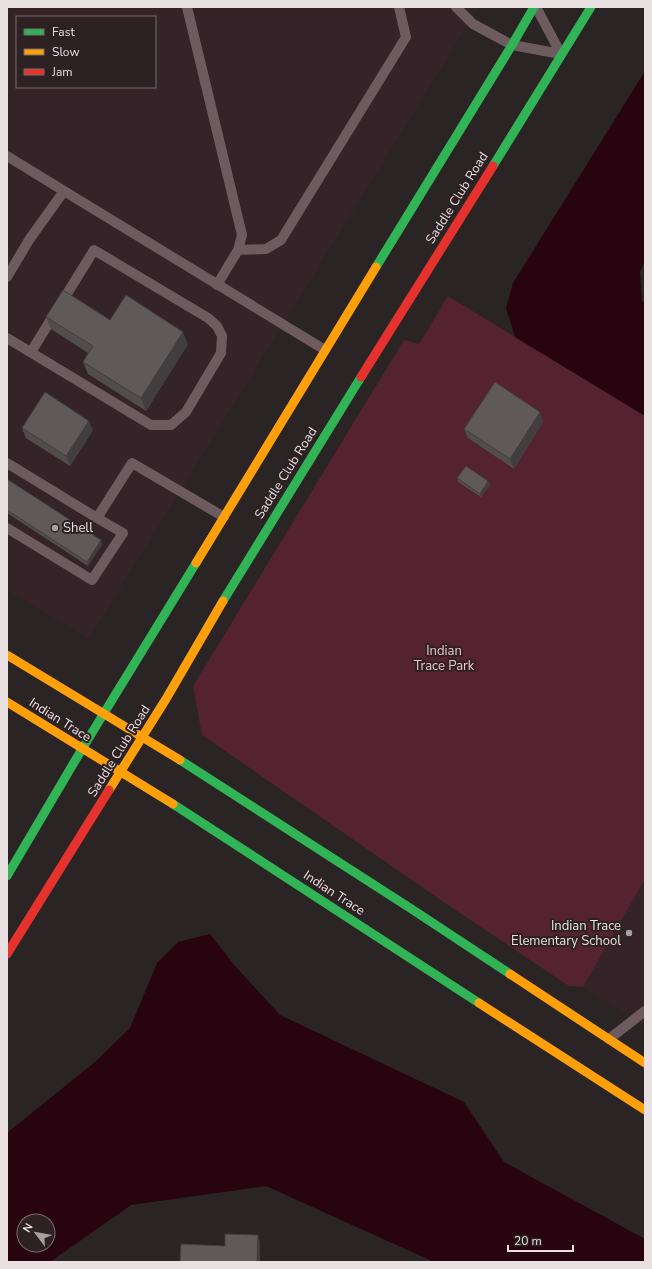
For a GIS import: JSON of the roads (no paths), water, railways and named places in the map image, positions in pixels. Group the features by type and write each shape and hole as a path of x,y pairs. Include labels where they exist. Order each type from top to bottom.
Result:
{"street":[{"path":"7,876 82,749 535,7"},
{"name":"Saddle Club Road","path":"7,954 143,738 237,577 591,7"},
{"path":"7,655 185,764 403,904 645,1063"},
{"name":"Indian Trace","path":"7,702 164,798 645,1110"}],"lane":[{"path":"187,7 242,235 238,250 217,285"},
{"path":"238,250 266,249 281,240 406,37 399,7"},
{"path":"456,7 473,24 512,45 561,54"},
{"path":"535,7 561,54"},
{"path":"7,156 325,350"},
{"path":"7,277 29,240 64,191"},
{"path":"7,338 120,408 151,425 171,425 186,412 221,352 222,336 216,326 208,318 94,250 31,352"},
{"path":"97,518 132,463 224,517"},
{"path":"7,464 123,534 92,580 7,528"},
{"path":"609,1039 645,1011"}],"place":[{"name":"Shell","path":"55,528"},
{"name":"Indian Trace Elementary School","path":"629,933"}],"park label":[{"name":"Indian Trace Park","path":"444,658"}]}
